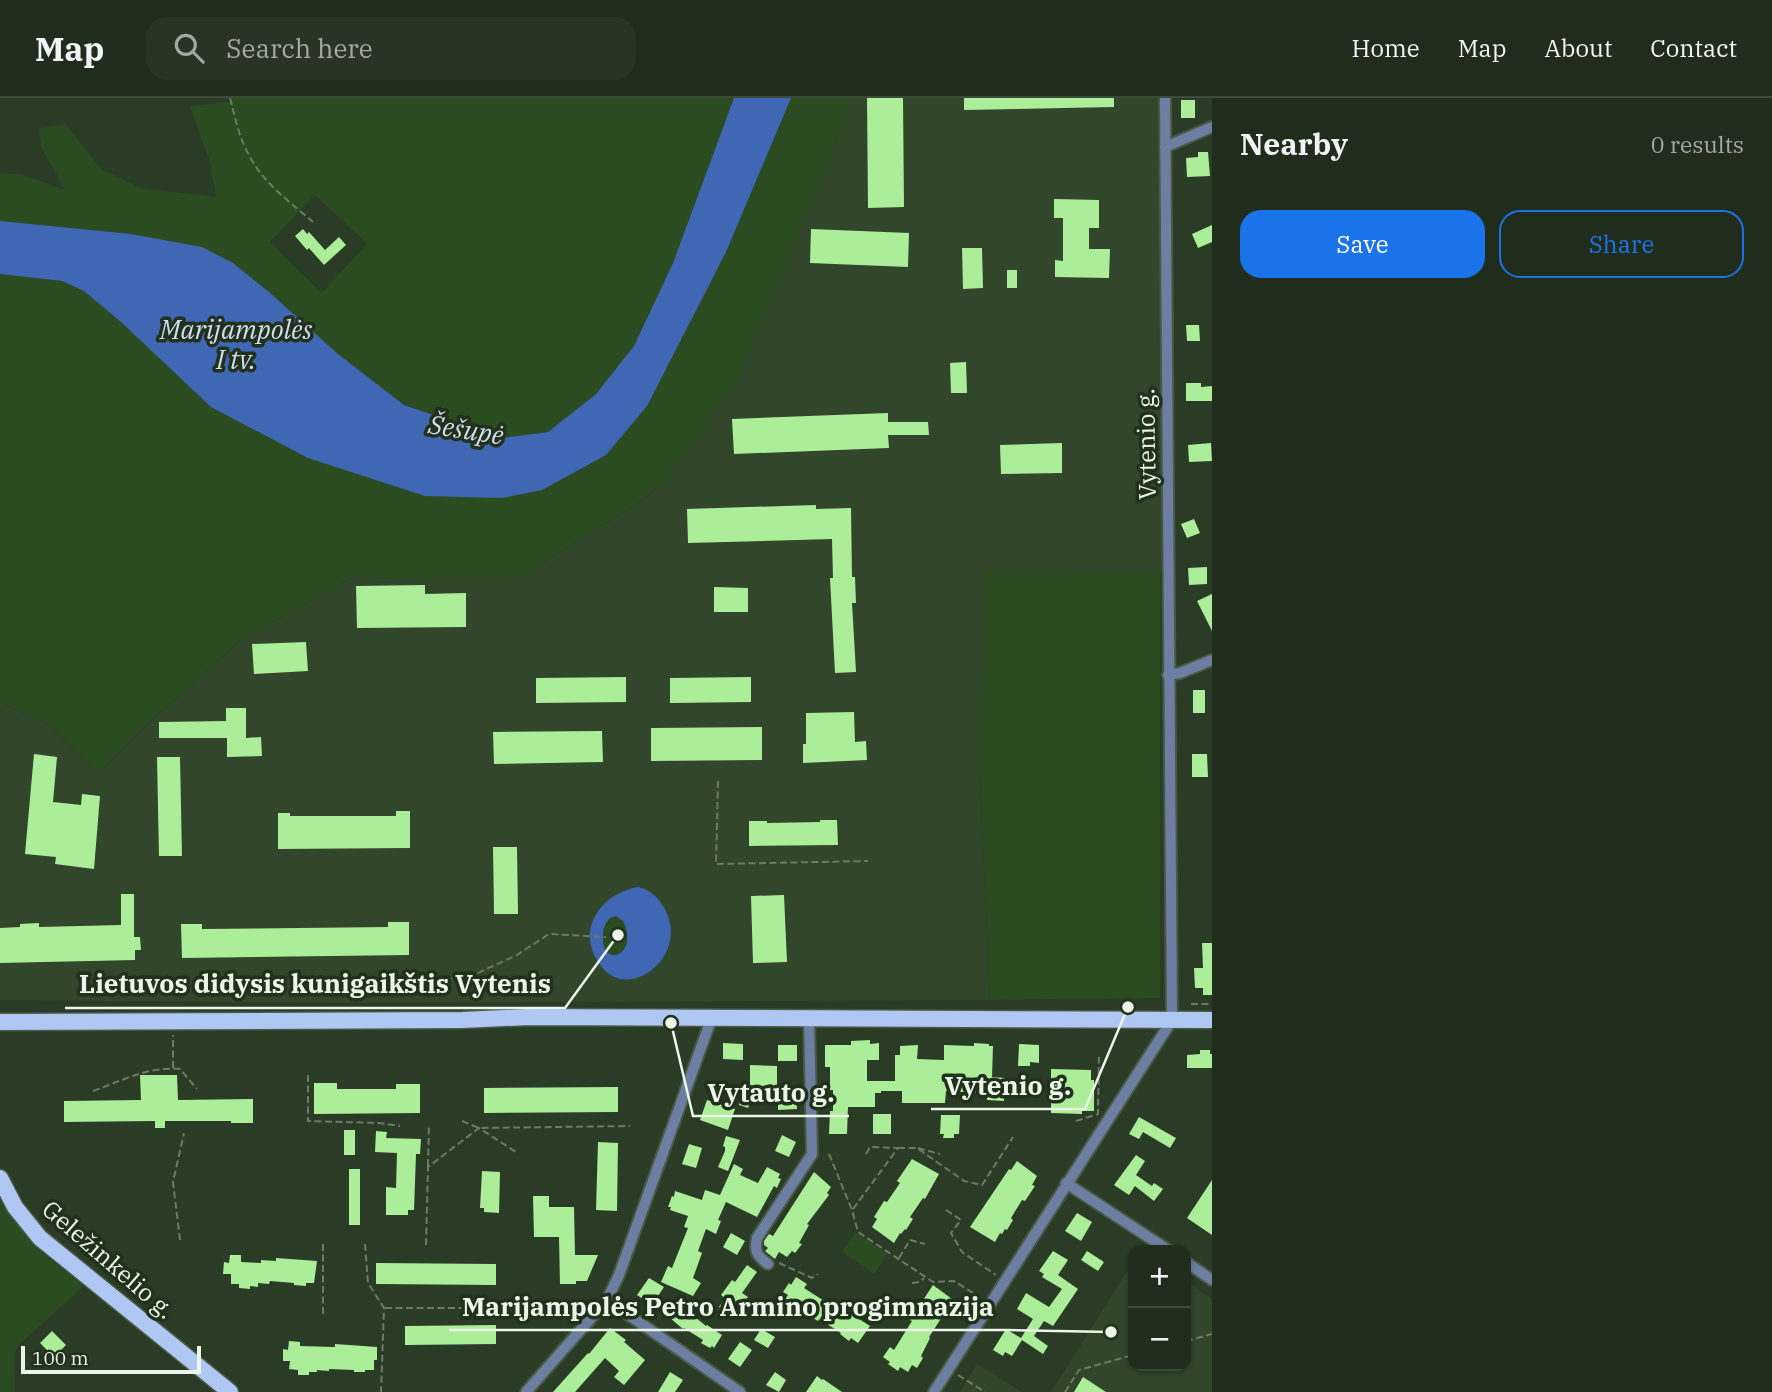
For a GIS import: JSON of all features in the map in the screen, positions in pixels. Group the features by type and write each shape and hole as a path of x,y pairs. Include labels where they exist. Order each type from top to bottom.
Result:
{"main road":[{"path":"0,1022 712,1017 1212,1020"},
{"name":"Geležinkelio g.","path":"0,1178 15,1207 40,1238 230,1392"}],"street":[{"name":"Vytenio g.","path":"1165,98 1172,1020"},
{"path":"1165,147 1212,127"},
{"path":"1168,675 1212,660"},
{"path":"526,1392 607,1300 619,1276 712,1017"},
{"path":"768,1264 758,1257 755,1250 757,1238 812,1153 809,1019"},
{"path":"934,1392 1172,1020"},
{"path":"1066,1183 1160,1245"},
{"path":"1191,1265 1212,1280"},
{"path":"607,1300 740,1392"}],"path":[{"path":"230,98 240,134 263,177 313,222"},
{"path":"718,781 716,864 868,861"},
{"path":"447,979 469,977 517,955 549,934 606,937"},
{"path":"173,1020 173,1069"},
{"path":"1076,1121 1098,1114 1099,1057"},
{"path":"93,1091 153,1069 180,1069 197,1089"},
{"path":"309,1075 308,1121 400,1126"},
{"path":"462,1121 479,1128 516,1152"},
{"path":"426,1245 429,1124"},
{"path":"428,1167 479,1128 629,1126"},
{"path":"180,1240 173,1182 184,1133"},
{"path":"917,1148 964,1181 982,1185 1013,1137"},
{"path":"866,1154 870,1147 917,1148 940,1154"},
{"path":"852,1210 898,1148"},
{"path":"829,1154 859,1232 933,1282 954,1281 990,1303"},
{"path":"946,1210 961,1220 951,1233 962,1252 1004,1281"},
{"path":"898,1259 910,1240 925,1244"},
{"path":"323,1244 323,1315"},
{"path":"365,1244 368,1283 384,1308 381,1392"},
{"path":"768,1264 774,1261 812,1278 818,1274"},
{"path":"912,1283 925,1277"},
{"path":"384,1308 511,1308"},
{"path":"1191,1340 1212,1334"},
{"path":"1065,1392 1079,1370 1128,1356"},
{"path":"948,1369 985,1392"}],"shaded area":[{"path":"230,98 734,98 673,263 634,346 596,394 548,432 502,438 404,405 338,354 233,263 202,247 131,234 0,221 0,173 21,174 65,190 41,147 39,128 66,124 101,169 140,188 216,197 210,162 190,106 230,102","holes":["315,195 367,244 322,293 270,242"]},
{"path":"791,98 852,98 736,383 669,477 640,502 518,578 353,577 241,640 144,727 99,774 49,725 0,702 0,274 62,281 84,291 121,322 502,498 726,252"},
{"path":"852,98 1165,98 1169,567 1160,572 980,778 990,1000 341,1003 0,1000 0,702 49,725 99,774 144,727 241,640 353,577 518,578 640,502 669,477 836,141"},
{"path":"986,570 1160,572 1160,998 990,1000 980,778"},
{"path":"616,916 623,920 627,942 618,954 612,955 604,948 603,932 608,920"},
{"path":"0,1199 44,1255 84,1286 18,1346 14,1354 15,1392 0,1392"},
{"path":"855,1232 888,1254 874,1274 842,1252"},
{"path":"1128,1270 1128,1371 1191,1371 1191,1284 1212,1299 1212,1392 1051,1392"},
{"path":"977,1364 1022,1392 960,1392"}],"water":[{"name":"Marijampolės I tv.","path":"734,98 791,98 726,252 647,406 606,455 542,490 502,498 425,496 308,458 211,407 84,291 62,281 0,274 0,221 131,234 202,247 233,263 338,354 404,405 502,438 548,432 596,394 634,346 673,263"},
{"path":"638,887 653,894 663,906 670,924 670,941 664,956 654,968 641,976 627,979 613,976 601,966 593,953 590,940 595,916 612,897","holes":["616,916 623,921 627,942 619,954 613,955 604,948 605,925 610,918"]}],"building":[{"path":"867,98 903,98 904,207 868,208"},
{"path":"964,98 1114,98 1114,107 964,110"},
{"path":"1181,100 1195,100 1195,118 1181,118"},
{"path":"1198,152 1208,152 1210,176 1187,177 1186,158 1198,157"},
{"path":"1054,199 1099,200 1099,228 1089,228 1089,249 1110,249 1109,278 1055,277 1055,260 1063,261 1063,218 1054,218"},
{"path":"1212,225 1212,242 1198,248 1192,234"},
{"path":"303,229 325,250 339,237 346,245 324,265 295,236"},
{"path":"811,229 909,233 908,267 810,263"},
{"path":"962,248 982,248 983,288 963,289"},
{"path":"1007,270 1017,270 1017,288 1007,288"},
{"path":"1186,325 1199,325 1200,341 1187,341"},
{"path":"966,362 967,393 951,393 950,363"},
{"path":"1186,383 1201,383 1201,387 1212,386 1212,401 1186,401"},
{"path":"888,413 888,422 928,422 929,435 888,435 889,448 734,454 732,419"},
{"path":"1062,443 1062,473 1001,474 1000,445"},
{"path":"1211,443 1212,461 1189,462 1188,445"},
{"path":"816,505 816,509 851,508 852,577 855,577 856,603 852,603 856,672 835,673 830,578 833,578 832,539 688,543 687,509"},
{"path":"1194,519 1200,533 1187,538 1181,524"},
{"path":"1207,567 1207,584 1189,585 1188,568"},
{"path":"425,585 425,594 466,593 466,627 357,628 356,586"},
{"path":"714,587 748,588 748,612 714,612"},
{"path":"1212,594 1212,631 1197,601"},
{"path":"306,642 308,671 254,674 252,644"},
{"path":"626,677 626,702 536,703 536,678"},
{"path":"751,677 751,702 670,703 670,678"},
{"path":"1193,690 1205,690 1205,713 1193,713"},
{"path":"226,708 246,708 246,738 261,737 262,756 227,757 227,738 159,738 159,722 226,721"},
{"path":"854,712 855,742 866,741 867,760 803,763 806,713"},
{"path":"762,727 762,760 651,761 651,728"},
{"path":"602,731 603,762 494,764 493,732"},
{"path":"34,754 57,757 53,802 81,805 82,794 100,796 94,869 55,864 56,857 25,854"},
{"path":"1192,754 1207,754 1208,777 1192,777"},
{"path":"157,757 180,757 182,856 159,856"},
{"path":"396,811 410,811 410,848 278,849 278,813 290,813 290,816 396,816"},
{"path":"837,820 838,845 749,846 749,821 767,823"},
{"path":"493,847 517,847 518,914 494,914"},
{"path":"121,894 134,894 134,937 140,937 141,950 135,950 135,960 0,963 0,928 39,923 39,927 121,925"},
{"path":"784,895 787,962 753,963 751,896"},
{"path":"388,922 409,922 409,955 182,958 181,924 202,924 202,929 388,927"},
{"path":"1202,943 1212,943 1212,995 1203,995 1203,988 1195,988 1194,968 1203,968"},
{"path":"870,1040 870,1044 879,1043 879,1060 867,1060 867,1081 895,1081 895,1055 900,1055 900,1046 918,1045 917,1059 944,1060 944,1045 989,1044 993,1046 992,1077 1005,1078 1004,1101 987,1100 987,1096 980,1096 980,1093 946,1091 945,1103 902,1103 902,1091 881,1091 875,1093 875,1107 848,1107 847,1134 829,1134 833,1090 830,1090 830,1067 825,1067 825,1045 851,1045 851,1041"},
{"path":"723,1043 743,1044 743,1060 723,1059"},
{"path":"1019,1044 1039,1045 1039,1063 1030,1062 1030,1066 1018,1066"},
{"path":"778,1045 797,1045 797,1061 778,1061"},
{"path":"1200,1050 1210,1050 1212,1068 1187,1068 1187,1055 1200,1054"},
{"path":"750,1065 777,1066 777,1089 794,1088 797,1109 778,1110 778,1099 751,1100 748,1108 739,1105 744,1090 750,1092"},
{"path":"1051,1069 1091,1070 1091,1080 1094,1080 1094,1111 1082,1111 1082,1114 1051,1113"},
{"path":"140,1075 177,1075 178,1100 253,1099 253,1123 165,1121 165,1128 155,1128 155,1121 64,1122 64,1101 141,1100"},
{"path":"314,1083 337,1083 337,1089 396,1089 396,1084 420,1084 420,1113 314,1114"},
{"path":"618,1087 618,1112 484,1113 484,1088"},
{"path":"707,1100 735,1109 728,1130 700,1120"},
{"path":"873,1114 891,1114 891,1134 873,1134"},
{"path":"941,1115 960,1115 959,1134 954,1134 954,1138 943,1138 944,1134 940,1134"},
{"path":"1139,1117 1176,1138 1170,1148 1143,1132 1139,1139 1129,1134"},
{"path":"344,1130 355,1130 355,1155 344,1155"},
{"path":"376,1131 387,1132 386,1138 421,1139 420,1154 416,1154 414,1210 408,1210 408,1215 386,1215 386,1187 396,1188 397,1153 375,1152"},
{"path":"782,1135 796,1142 789,1157 775,1151"},
{"path":"726,1136 740,1140 728,1171 718,1167 725,1151 723,1146"},
{"path":"598,1142 618,1143 617,1211 596,1210"},
{"path":"689,1144 702,1148 696,1168 682,1164"},
{"path":"1136,1155 1145,1161 1136,1175 1152,1186 1154,1183 1163,1189 1154,1201 1135,1186 1129,1195 1114,1185"},
{"path":"912,1159 939,1174 925,1199 923,1198 910,1217 913,1219 906,1230 900,1233 894,1243 872,1227 877,1219 874,1217 900,1183 897,1181"},
{"path":"1017,1161 1037,1176 1032,1185 1035,1186 1025,1201 1022,1200 1007,1230 1000,1233 995,1242 970,1227"},
{"path":"734,1164 743,1169 740,1175 758,1183 767,1167 780,1174 778,1178 781,1179 777,1188 774,1186 757,1217 726,1202 718,1220 721,1221 716,1234 706,1229 698,1251 702,1253 693,1278 701,1283 693,1296 661,1282 668,1266 672,1268 688,1228 684,1227 688,1216 668,1207 675,1191 702,1200 705,1190 720,1195"},
{"path":"349,1169 360,1169 360,1225 349,1225"},
{"path":"482,1171 500,1172 499,1213 484,1212 484,1208 480,1208"},
{"path":"814,1172 831,1187 827,1193 829,1195 807,1224 809,1225 799,1243 802,1244 795,1253 792,1251 787,1257 779,1252 775,1259 765,1251 768,1248 764,1241 769,1234 773,1236"},
{"path":"1212,1180 1212,1235 1187,1218"},
{"path":"533,1196 549,1196 549,1207 574,1207 575,1255 598,1255 587,1281 560,1284 559,1237 534,1237"},
{"path":"1077,1213 1092,1222 1081,1241 1065,1231"},
{"path":"731,1233 745,1241 737,1255 723,1247"},
{"path":"1053,1251 1068,1260 1058,1275 1078,1289 1053,1326 1044,1321 1034,1336 1048,1346 1043,1354 1022,1340 1012,1356 1005,1352 1003,1356 993,1350 1006,1329 1021,1338 1033,1319 1017,1309 1026,1293 1049,1307 1062,1289 1042,1277 1044,1274 1039,1271"},
{"path":"1087,1251 1104,1262 1098,1271 1081,1260"},
{"path":"230,1255 241,1255 241,1262 261,1263 261,1260 276,1261 276,1258 317,1261 314,1283 306,1283 306,1286 270,1281 269,1284 258,1283 258,1287 250,1286 250,1289 239,1288 239,1284 231,1284 231,1274 223,1274 224,1262 229,1263"},
{"path":"376,1263 496,1264 496,1285 376,1284"},
{"path":"747,1265 757,1272 742,1293 748,1297 733,1317 719,1307 725,1298 721,1295"},
{"path":"796,1277 807,1284 804,1288 870,1326 858,1343 851,1338 849,1341 819,1319 818,1321 808,1315 806,1318 800,1314 798,1316 788,1310 790,1307 783,1303 788,1295 783,1292"},
{"path":"649,1278 664,1287 652,1305 637,1295"},
{"path":"933,1285 952,1299 948,1305 951,1307 929,1337 917,1368 912,1365 908,1372 900,1367 898,1371 883,1357 890,1347 894,1350"},
{"path":"680,1305 722,1335 714,1348 701,1343 703,1340 670,1318"},
{"path":"496,1325 496,1344 405,1345 405,1326"},
{"path":"610,1328 645,1360 624,1385 614,1377 619,1371 605,1358 575,1392 553,1392 589,1354"},
{"path":"761,1329 775,1337 768,1348 754,1340"},
{"path":"52,1331 66,1345 54,1357 40,1343"},
{"path":"289,1341 300,1342 300,1346 335,1347 335,1344 377,1347 377,1360 374,1360 374,1370 365,1372 329,1369 298,1375 298,1370 289,1369 290,1361 283,1361 283,1349 288,1350"},
{"path":"740,1342 752,1350 740,1367 728,1359"},
{"path":"670,1372 683,1380 675,1392 658,1392"},
{"path":"775,1372 786,1380 779,1392 766,1385"},
{"path":"817,1376 823,1379 842,1392 806,1392"},
{"path":"1083,1377 1106,1392 1074,1392"}],"place":[{"name":"Lietuvos didysis kunigaikštis Vytenis","path":"618,935"},
{"name":"Vytenio g.","path":"1128,1007"},
{"name":"Vytauto g.","path":"671,1023"},
{"name":"Marijampolės Petro Armino progimnazija","path":"1111,1332"}],"water label":[{"name":"Šešupė","path":"466,430"}]}
